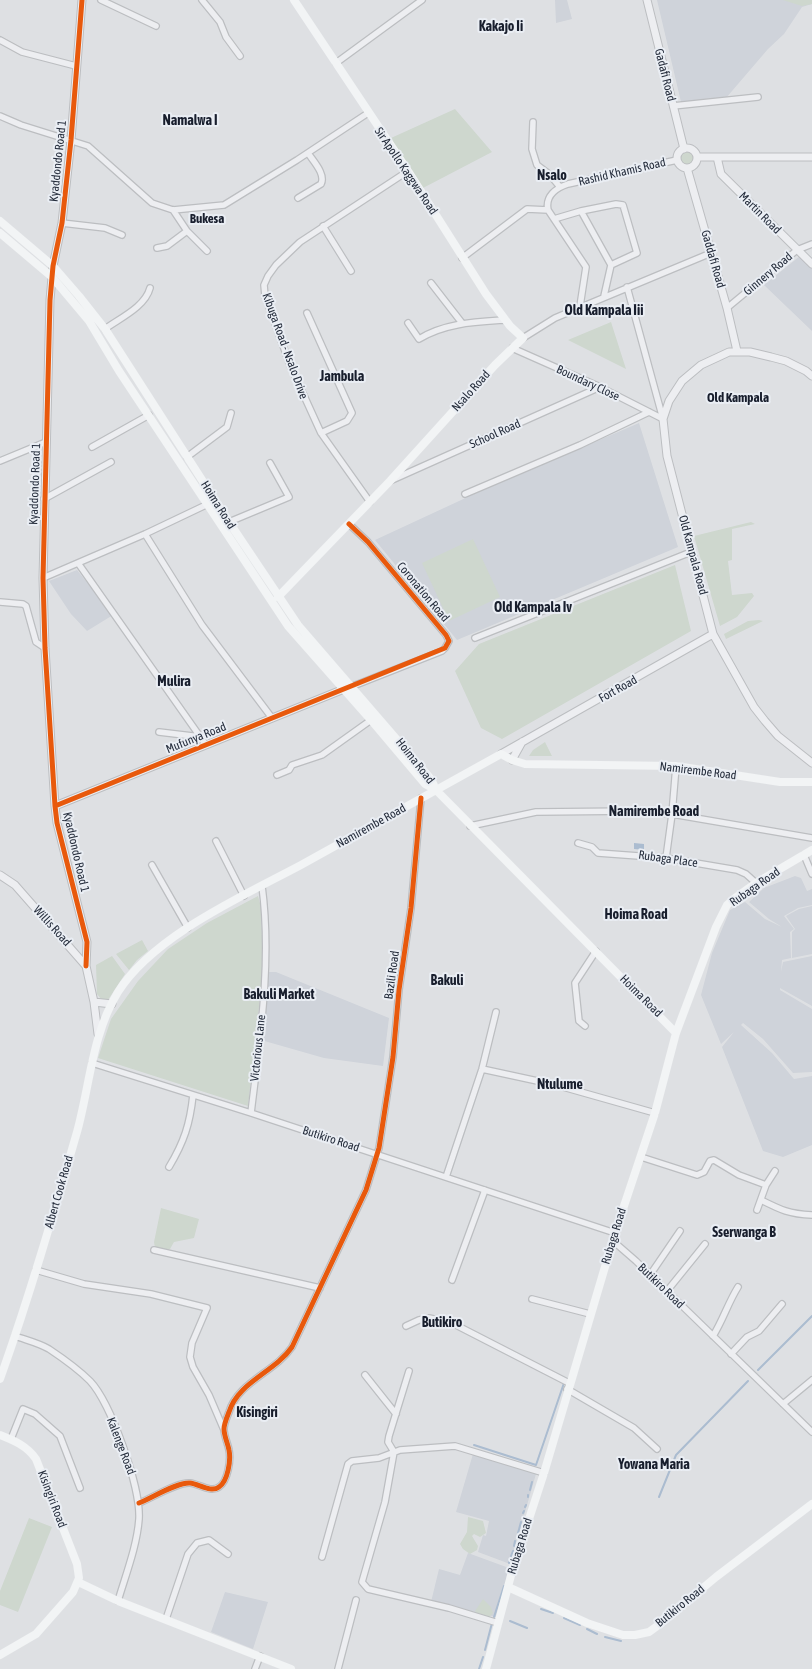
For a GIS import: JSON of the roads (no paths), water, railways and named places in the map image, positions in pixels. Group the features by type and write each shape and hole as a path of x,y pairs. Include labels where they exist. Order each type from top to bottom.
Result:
{"main road":[{"name":"Sir Apollo Kaggwa Road","path":"294,0 408,171 462,258 505,320 523,338"},
{"name":"Hoima Road","path":"0,221 53,266 105,329 278,597 371,720 425,784 436,790 676,1033"},
{"name":"Hoima Road","path":"0,233 52,278 89,321 119,371 288,626 431,779 436,790"},
{"name":"Nsalo Road","path":"278,597 390,481 512,348 523,338"},
{"name":"Namirembe Road","path":"112,1004 126,981 148,957 166,942 244,896 501,754 512,760 526,764 676,766 780,782 812,782"},
{"name":"Rubaga Road","path":"486,1669 508,1587 544,1473 568,1386 615,1233 655,1112 676,1033 716,927 725,909 734,898 756,883 812,850"},
{"name":"Albert Cook Road","path":"0,1379 36,1270 77,1129 98,1034 112,1004"},
{"name":"Kisingiri Road","path":"0,1435 22,1444 36,1459 76,1564 78,1582"},
{"name":"Butikiro Road","path":"508,1587 587,1622 623,1635 636,1636 648,1632 660,1624 716,1577 812,1504"},
{"path":"0,1655 36,1634 73,1592 78,1582 118,1601 291,1669"}],"street":[{"name":"Kyaddondo Road 1","path":"82,0 71,140 62,223 52,278 44,499 43,578 44,648 55,806 87,942 86,966"},
{"path":"101,0 156,26"},
{"path":"202,0 220,22 226,37 240,56"},
{"path":"336,63 422,0"},
{"name":"Gadafi Road","path":"647,0 684,149"},
{"path":"0,40 22,52 76,66"},
{"path":"673,106 758,97"},
{"path":"0,116 21,125 88,146 152,203 173,210 224,204 308,153 368,113"},
{"path":"533,122 532,149 537,164 549,174 560,187 549,197 547,205 548,210 586,267 580,306"},
{"path":"684,149 693,151 697,157 695,164 688,168 681,166 677,160 680,152 684,149"},
{"path":"298,198 320,184 322,181 322,175 308,153"},
{"path":"697,157 812,157"},
{"name":"Martin Road","path":"717,157 721,174 812,264"},
{"name":"Rashid Khamis Road","path":"560,187 677,160"},
{"name":"Gaddafi Road","path":"688,168 727,308 736,351"},
{"name":"Kibuga Road - Nsalo Drive","path":"370,502 321,433 290,366 266,296 264,285 268,276 282,258 300,242 408,171"},
{"path":"554,218 616,204 623,205 637,253 611,265"},
{"path":"462,258 527,209 548,210"},
{"path":"173,210 187,230 207,251"},
{"path":"581,211 611,265 604,296"},
{"path":"62,223 105,228 122,235"},
{"path":"323,226 351,271"},
{"path":"157,248 167,246 187,230"},
{"name":"Ginnery Road","path":"727,308 797,250 812,244"},
{"name":"Nsalo Road","path":"523,338 555,318 580,306 711,253"},
{"path":"431,283 462,323"},
{"path":"627,287 663,419"},
{"path":"105,329 143,303 148,296 150,288"},
{"path":"307,313 352,412 347,421 321,433"},
{"path":"408,323 419,339 446,327 462,323 505,320"},
{"name":"Boundary Close","path":"512,348 600,387 663,419"},
{"path":"736,351 750,352 786,361 806,371 812,376"},
{"name":"Old Kampala Road","path":"736,351 721,354 693,371 682,381 669,401 663,419 668,456 691,552 713,634 742,688 761,717 778,736 812,763"},
{"name":"School Road","path":"390,481 600,387"},
{"path":"465,494 580,445 649,412"},
{"path":"187,457 227,427 231,413"},
{"path":"92,447 149,415"},
{"path":"0,461 46,442"},
{"path":"44,499 111,462"},
{"path":"229,522 287,500 289,497 270,464"},
{"path":"43,578 145,534 208,504"},
{"name":"Coronation Road","path":"347,688 442,650 449,641 446,635 387,564 349,524"},
{"path":"145,534 202,624 272,718"},
{"path":"475,638 691,552"},
{"path":"78,563 206,745"},
{"path":"0,602 23,604 26,606 36,642 44,648"},
{"name":"Fort Road","path":"501,754 713,634"},
{"name":"Mufunya Road","path":"55,806 347,688"},
{"path":"277,775 289,770 292,765 322,755 371,720"},
{"path":"159,732 201,737"},
{"path":"512,760 522,742"},
{"path":"666,858 672,814 676,766"},
{"name":"Bazili Road","path":"224,1431 229,1410 238,1396 281,1360 292,1347 366,1190 377,1154 393,1057 399,990 412,908 421,798"},
{"path":"470,826 536,812 636,811 672,814 812,838"},
{"path":"216,841 244,896"},
{"name":"Rubaga Place","path":"578,843 592,847 598,852 666,858 737,870 746,874 756,883"},
{"path":"804,855 812,874"},
{"path":"152,865 188,928"},
{"name":"Willis Road","path":"0,875 15,884 86,966 94,1002 98,1034"},
{"name":"Victorious Lane","path":"251,1113 262,1017 266,959 266,919 262,886"},
{"path":"585,1026 579,1021 575,983 596,951"},
{"path":"94,1002 112,1004"},
{"path":"446,1177 482,1069 496,1012"},
{"name":"Butikiro Road","path":"92,1063 251,1113 615,1233"},
{"path":"482,1069 556,1085 655,1112"},
{"path":"169,1166 185,1137 191,1117 194,1095"},
{"path":"641,1156 697,1175 704,1172 710,1160 714,1160 739,1175 766,1185"},
{"path":"757,1210 766,1185 775,1171"},
{"path":"452,1280 485,1190"},
{"path":"761,1200 787,1212 812,1215"},
{"path":"650,1275 680,1231"},
{"name":"Butikiro Road","path":"613,1241 714,1336 812,1432"},
{"path":"667,1291 705,1244"},
{"path":"154,1250 320,1288"},
{"path":"36,1270 84,1284 151,1294 207,1308 192,1343 190,1357 193,1367 209,1395 224,1431 230,1451 229,1467 220,1486 212,1489 189,1483 180,1484 139,1504"},
{"path":"714,1336 724,1319 728,1305 738,1287"},
{"path":"532,1299 590,1314"},
{"path":"732,1354 748,1337 759,1331 782,1304"},
{"path":"406,1326 419,1320 429,1318 452,1323 568,1386 634,1428 657,1449"},
{"name":"Kalenge Road","path":"15,1336 49,1349 89,1380 99,1393 128,1460 139,1504 137,1532 118,1601"},
{"path":"409,1370 388,1442 394,1452 385,1502 362,1583 368,1589 449,1608 498,1622"},
{"path":"365,1375 396,1414"},
{"path":"783,1404 812,1380"},
{"path":"11,1439 23,1409 35,1414 60,1436 80,1488"},
{"path":"322,1557 348,1464 352,1461 379,1458 400,1450 455,1446 544,1473"},
{"path":"166,1619 188,1554 197,1543 209,1540 228,1554"},
{"path":"338,1669 356,1600"},
{"path":"255,1669 260,1656"}],"water":[{"path":"634,843 644,844 644,850 634,849"}],"waterway":[{"path":"758,1370 812,1316"},
{"path":"659,1497 676,1455 748,1381"},
{"path":"474,1445 536,1465 564,1383"},
{"path":"530,1490 532,1482"},
{"path":"518,1533 521,1522"},
{"path":"514,1546 515,1541"},
{"path":"511,1556 513,1551"},
{"path":"509,1563 510,1559"},
{"path":"494,1617 504,1586"},
{"path":"541,1609 553,1613"},
{"path":"564,1618 580,1625"},
{"path":"510,1621 527,1628"},
{"path":"485,1650 492,1623"},
{"path":"587,1629 597,1634"},
{"path":"605,1637 621,1641"},
{"path":"479,1669 483,1657"}],"district":[{"name":"Kakajo Ii","path":"501,27"},
{"name":"Namalwa I","path":"190,121"},
{"name":"Nsalo","path":"552,176"},
{"name":"Bukesa","path":"207,219"},
{"name":"Old Kampala Iii","path":"604,311"},
{"name":"Jambula","path":"342,377"},
{"name":"Old Kampala","path":"738,398"},
{"name":"Old Kampala Iv","path":"533,608"},
{"name":"Mulira","path":"174,682"},
{"name":"Namirembe Road","path":"654,812"},
{"name":"Hoima Road","path":"636,915"},
{"name":"Bakuli","path":"447,981"},
{"name":"Bakuli Market","path":"279,995"},
{"name":"Ntulume","path":"560,1085"},
{"name":"Sserwanga B","path":"744,1233"},
{"name":"Butikiro","path":"442,1323"},
{"name":"Kisingiri","path":"257,1413"},
{"name":"Yowana Maria","path":"654,1465"}]}
